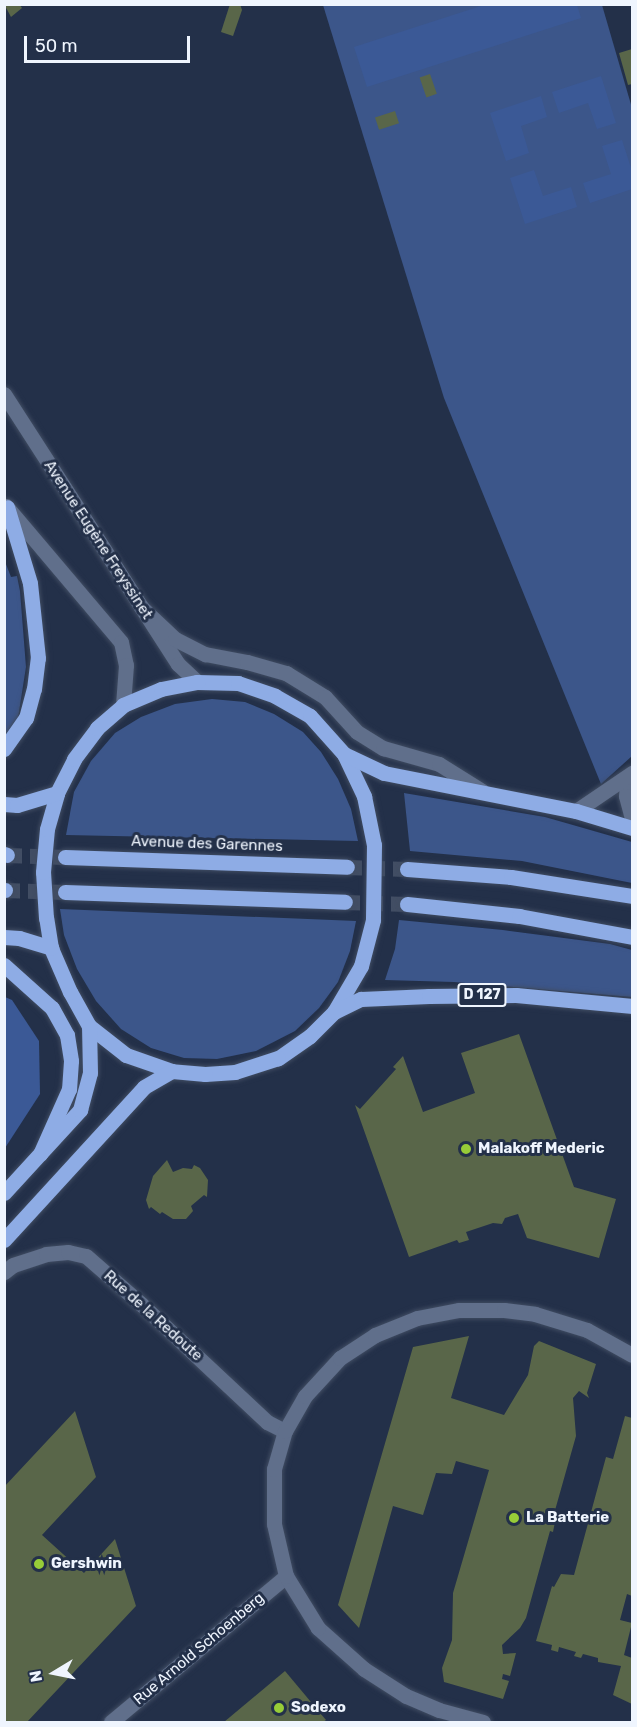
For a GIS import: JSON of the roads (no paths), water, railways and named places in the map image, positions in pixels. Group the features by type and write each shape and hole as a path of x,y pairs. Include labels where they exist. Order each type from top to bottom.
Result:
{"main road":[{"path":"4,749 26,718 34,689 38,658 30,583 6,506"},
{"path":"197,682 238,683 275,696 310,716 344,754 364,796 375,845 373,920 361,966 334,1012 310,1036 278,1058 235,1072 205,1074 172,1071 126,1055 89,1026 70,992 51,948 46,918 43,872 47,829 57,793 74,759 97,728 123,705 161,689 197,682"},
{"path":"344,754 384,773 576,811 633,828"},
{"path":"4,804 17,805 57,793"},
{"name":"Avenue des Garennes","path":"65,857 347,867"},
{"path":"407,869 511,877 633,896"},
{"path":"65,892 345,902"},
{"path":"407,904 519,916 633,937"},
{"path":"4,937 19,938 51,948"},
{"path":"4,965 51,1008 66,1035 71,1062 69,1089 40,1154"},
{"name":"D 127","path":"334,1012 362,999 429,996 516,995 633,1006"},
{"path":"4,1193 80,1110 90,1073 89,1026"},
{"path":"4,1239 144,1087 172,1071"}],"street":[{"name":"Avenue Eugène Freyssinet","path":"4,394 178,664 197,682"},
{"path":"6,506 121,642 126,665 123,705"},
{"path":"141,607 175,639 205,654 247,662 286,673 325,697 357,732 383,748 439,764 482,791"},
{"path":"576,811 630,776"},
{"path":"630,776 626,796 633,818"},
{"name":"Rue de la Redoute","path":"4,1272 13,1265 46,1254 68,1252 86,1256 267,1422 285,1431"},
{"path":"483,1722 439,1710 406,1696 364,1668 318,1628 286,1576 274,1513 274,1469 285,1431 305,1396 340,1358 375,1335 417,1318 459,1310 504,1310 535,1314 587,1330 633,1355"},
{"name":"Rue Arnold Schoenberg","path":"111,1722 286,1576"}],"tunnel":[{"path":"7,855 65,857"},
{"path":"347,867 407,869"},
{"path":"5,890 65,892"},
{"path":"345,902 407,904"}],"place":[{"name":"Malakoff Mederic","path":"466,1149"},
{"name":"La Batterie","path":"514,1518"},
{"name":"Gershwin","path":"39,1564"},
{"name":"Sodexo","path":"279,1708"}]}
